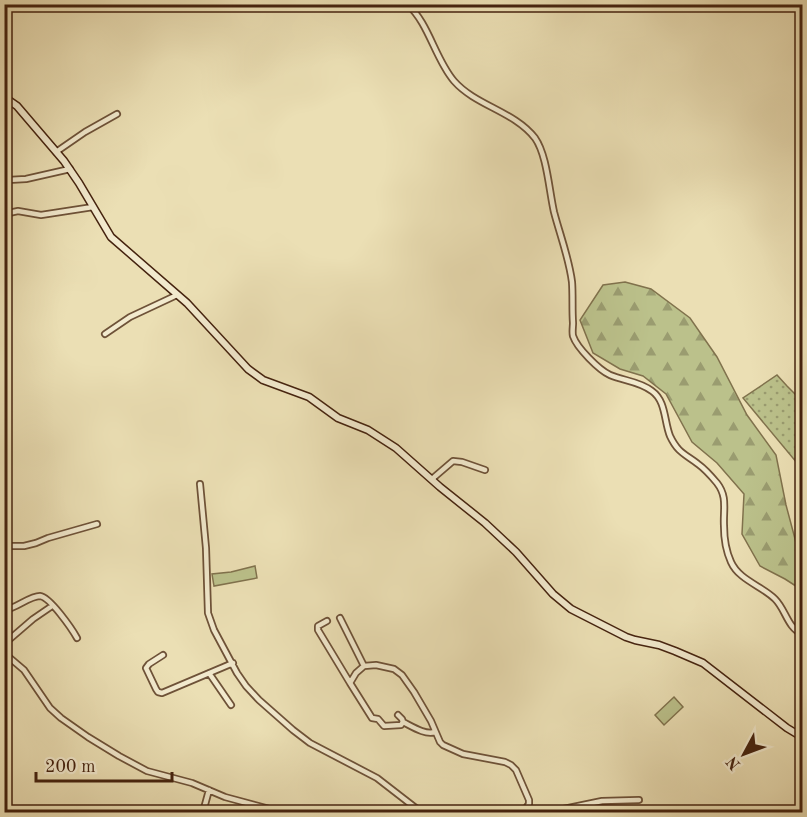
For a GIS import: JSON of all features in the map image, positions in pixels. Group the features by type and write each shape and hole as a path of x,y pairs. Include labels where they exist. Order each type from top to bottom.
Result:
{"street":[{"path":"407,4 414,11 443,64 460,87 478,100 513,118 536,139 545,159 555,214 569,266 573,336 586,354 609,375 636,382 659,396 667,427 676,447 702,467 723,491 726,546 731,563 747,579 775,599 794,629 802,634"},
{"path":"4,97 17,106 70,170 111,237 177,295 248,369 271,383 309,397 338,418 378,435 396,448 485,523 516,552 553,594 571,609 626,636 675,651 703,663 802,737"},
{"path":"56,152 117,114"},
{"path":"8,180 26,179 70,170"},
{"path":"4,214 18,211 41,214 93,207"},
{"path":"105,334 130,317 177,295"},
{"path":"799,384 802,391"},
{"path":"432,479 453,461 485,470"},
{"path":"200,484 208,613 214,630 237,673 259,700 310,743 376,778 424,813"},
{"path":"4,546 24,546 97,524"},
{"path":"4,566 7,575 4,590"},
{"path":"4,610 40,596 45,598 69,624 77,638"},
{"path":"4,644 52,606"},
{"path":"340,618 364,666"},
{"path":"327,621 318,626 318,630 372,718 378,719 384,726 401,725 404,722"},
{"path":"4,653 24,670 50,708 88,737 147,771 192,783 225,797 279,812"},
{"path":"164,655 146,668 158,692 162,693 232,663"},
{"path":"350,683 364,666 386,666 402,675 443,745 456,752 505,762 514,767 530,804 523,813"},
{"path":"209,673 231,705"},
{"path":"398,715 404,722 424,732 431,734 435,732"},
{"path":"203,813 209,790"},
{"path":"549,813 602,801 639,800"},
{"path":"411,813 417,810"}],"green space":[{"path":"625,282 651,289 690,318 717,357 747,415 776,455 786,505 802,562 802,590 760,566 742,534 744,494 717,463 692,442 666,394 643,376 620,369 593,353 580,320 603,285"},
{"path":"777,375 802,401 802,469 743,398"},
{"path":"255,566 257,578 214,586 212,574"},
{"path":"674,697 683,707 664,725 655,715"}]}
